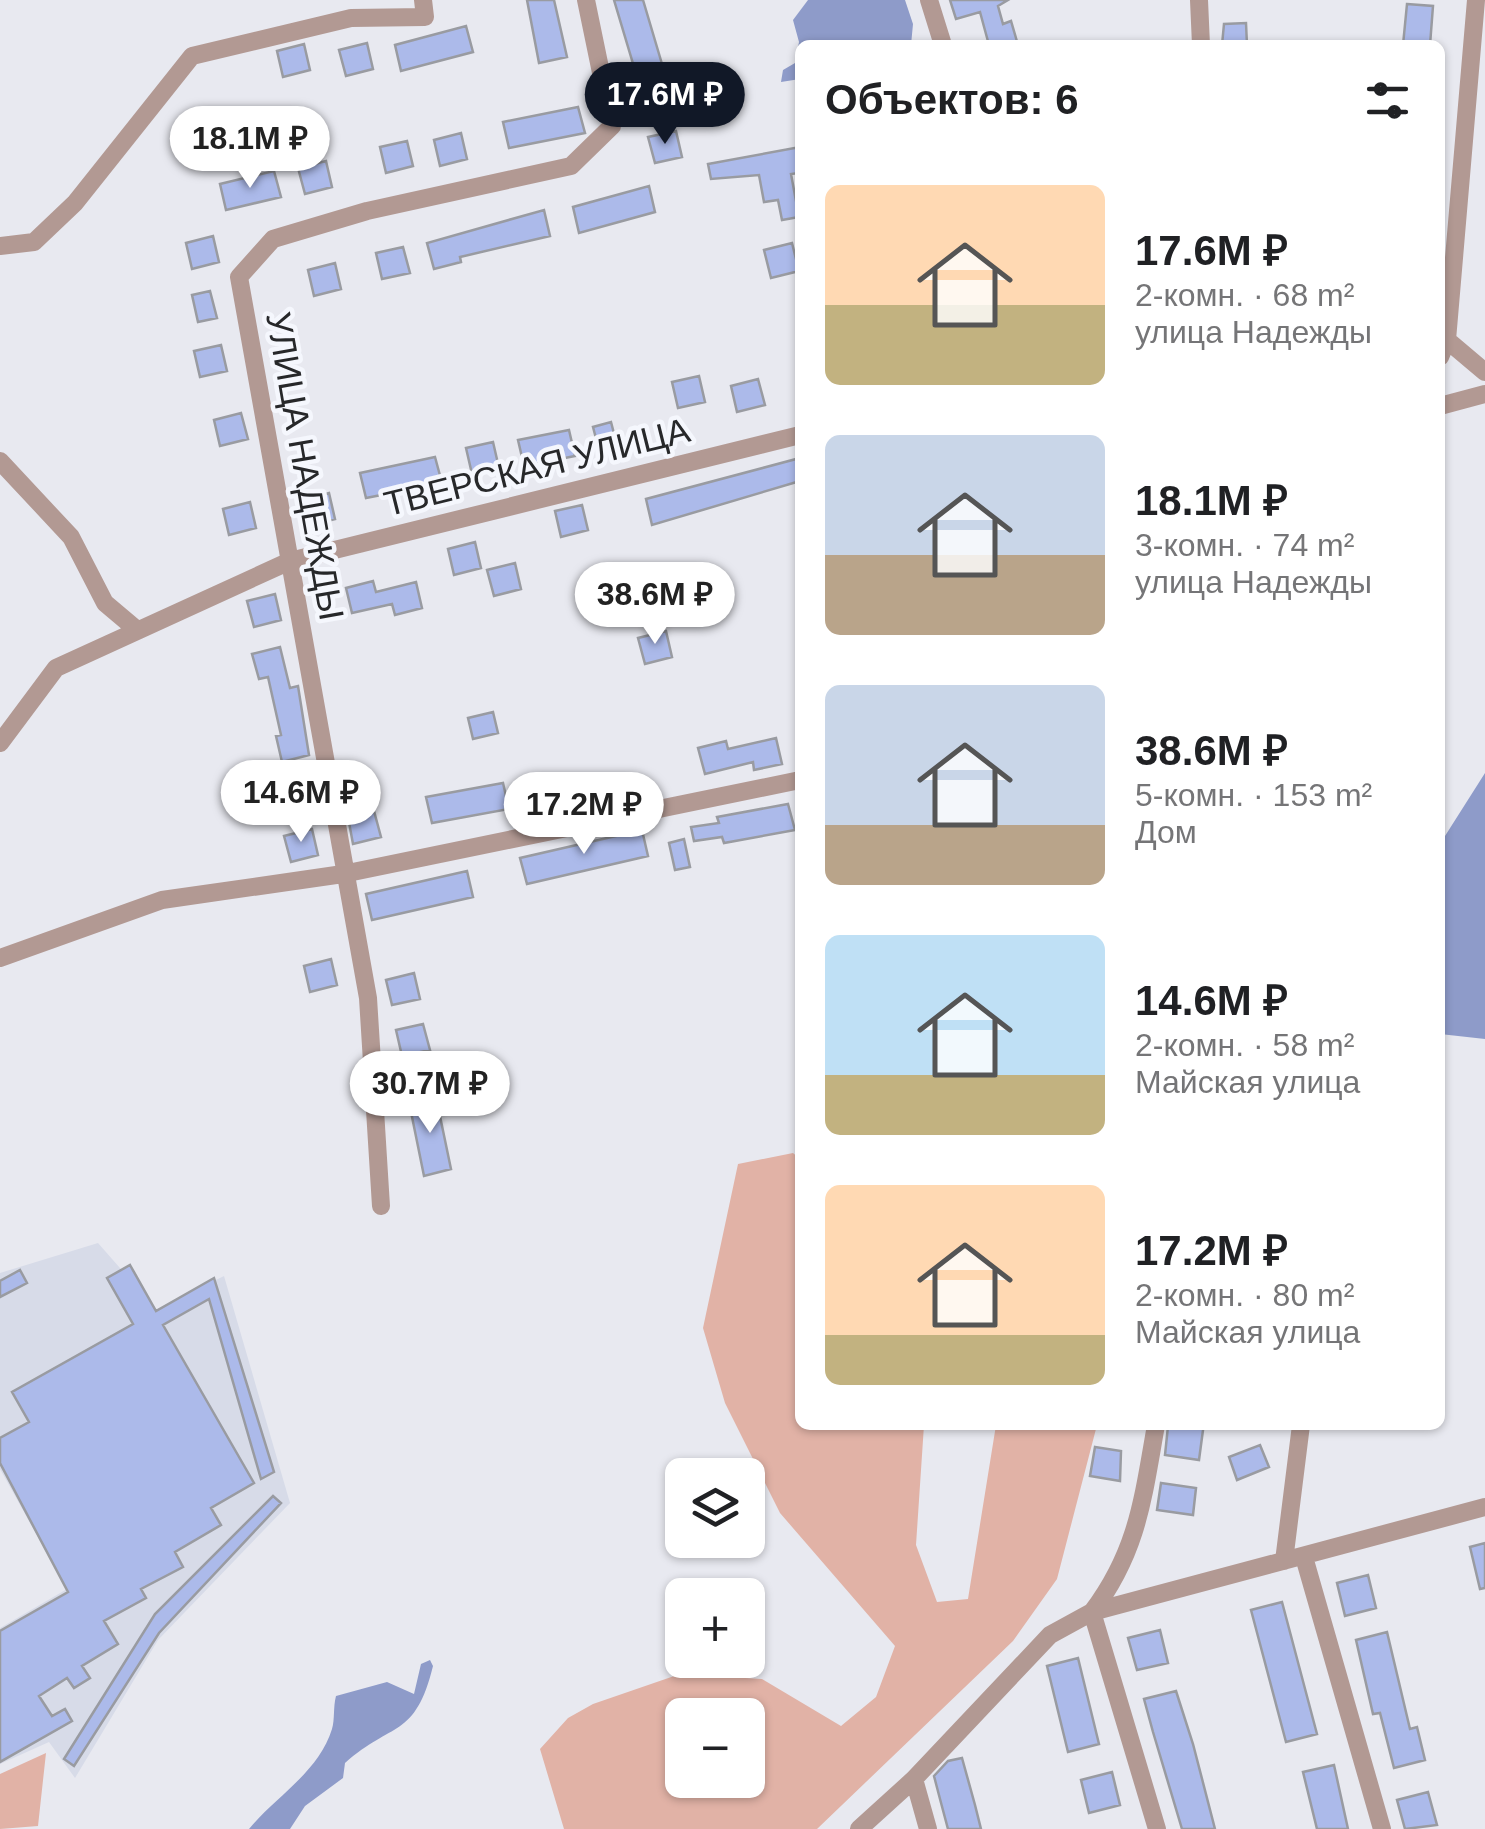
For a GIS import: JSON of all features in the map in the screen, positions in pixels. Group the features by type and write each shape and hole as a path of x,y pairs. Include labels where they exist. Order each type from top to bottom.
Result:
{"street":[{"path":"0,246 34,242 75,203 192,56 351,18 425,17 423,0"},
{"name":"УЛИЦА НАДЕЖДЫ","path":"381,1206 368,998 238,277 273,238 368,211 571,166 612,126 586,0"},
{"path":"929,0 941,40"},
{"path":"1199,0 1200,40"},
{"path":"1445,327 1476,0"},
{"path":"1445,349 1485,372"},
{"path":"1445,405 1485,394"},
{"name":"ТВЕРСКАЯ УЛИЦА","path":"0,743 56,668 290,561 795,437"},
{"path":"0,462 71,537 105,603 137,630"},
{"path":"0,958 162,900 343,874 795,781"},
{"path":"1092,1612 1115,1582 1137,1534 1155,1430"},
{"path":"1284,1560 1300,1430"},
{"path":"859,1829 914,1779 1050,1635 1092,1612 1485,1507"},
{"path":"1304,1557 1382,1829"},
{"path":"1092,1612 1157,1829"},
{"path":"914,1779 928,1829"}],"shaded area":[{"path":"793,1153 795,1430 924,1430 916,1545 937,1602 968,1599 995,1430 1096,1430 1057,1579 1013,1641 817,1829 564,1829 540,1749 568,1718 593,1704 668,1678 762,1679 841,1726 876,1697 895,1646 780,1513 765,1483 765,1458 752,1458 725,1403 703,1328 738,1164"},
{"path":"98,1243 127,1276 147,1314 224,1276 290,1503 158,1640 75,1778 49,1742 0,1764 0,1628 67,1589 0,1469 0,1273"},
{"path":"46,1753 38,1826 0,1829 0,1774"}],"water":[{"path":"808,0 905,0 913,24 911,40 798,40 793,20"},
{"path":"795,63 795,80 781,82 783,70"},
{"path":"1485,773 1485,1039 1445,1035 1445,836"},
{"path":"430,1660 433,1666 426,1689 410,1718 345,1763 343,1778 305,1806 290,1829 249,1829 317,1758 332,1729 336,1696 387,1682 414,1694 421,1664"}],"building":[{"path":"527,0 554,0 567,57 539,63"},
{"path":"614,0 643,0 670,91 643,97"},
{"path":"950,0 1008,0 998,6 1003,24 1011,21 1017,40 988,40 980,12 956,19"},
{"path":"1407,4 1433,6 1430,40 1403,40"},
{"path":"1246,23 1247,40 1222,40 1224,24"},
{"path":"466,26 473,52 401,71 395,45"},
{"path":"367,43 373,69 346,76 339,50"},
{"path":"304,44 310,70 283,77 277,51"},
{"path":"578,107 585,133 509,148 503,122"},
{"path":"676,131 682,157 655,163 648,137"},
{"path":"461,133 467,159 440,166 434,140"},
{"path":"407,141 413,166 386,173 380,147"},
{"path":"795,148 795,174 791,174 795,218 782,220 778,200 764,202 759,175 711,179 708,164"},
{"path":"326,161 332,187 305,194 298,168"},
{"path":"274,171 281,197 226,210 220,184"},
{"path":"649,186 655,212 579,233 573,207"},
{"path":"544,210 550,236 460,257 461,262 434,269 427,243"},
{"path":"213,236 219,262 192,269 186,243"},
{"path":"792,243 795,272 771,278 764,250"},
{"path":"403,247 410,273 382,279 376,253"},
{"path":"335,263 341,289 314,296 308,270"},
{"path":"210,291 217,318 198,322 192,295"},
{"path":"221,345 227,371 200,377 194,351"},
{"path":"699,376 705,402 678,408 672,382"},
{"path":"758,379 765,405 737,412 731,386"},
{"path":"241,413 248,439 220,446 214,420"},
{"path":"611,422 617,445 599,450 593,427"},
{"path":"569,430 575,456 524,466 518,440"},
{"path":"493,442 499,468 472,474 466,448"},
{"path":"435,457 442,483 366,498 360,473"},
{"path":"795,459 795,482 652,525 646,499"},
{"path":"329,493 335,519 308,526 302,500"},
{"path":"250,502 256,528 229,535 223,509"},
{"path":"582,505 588,530 561,537 555,511"},
{"path":"475,542 481,568 454,575 448,549"},
{"path":"515,563 521,589 494,596 487,570"},
{"path":"630,578 636,604 609,610 603,584"},
{"path":"373,581 376,592 416,582 422,608 395,615 392,604 352,613 346,588"},
{"path":"275,594 281,620 254,627 247,601"},
{"path":"666,631 672,657 645,664 638,638"},
{"path":"280,647 290,688 298,686 309,755 282,762 276,736 281,735 268,677 259,679 252,654"},
{"path":"493,712 498,733 473,739 468,718"},
{"path":"776,738 782,764 754,770 753,762 705,774 698,748 726,741 728,749"},
{"path":"301,783 304,804 281,808 278,787"},
{"path":"503,783 509,809 432,823 426,797"},
{"path":"560,787 566,813 547,818 540,792"},
{"path":"788,804 795,830 724,843 722,837 694,841 691,827 719,823 717,817"},
{"path":"374,811 381,837 353,844 348,817"},
{"path":"312,829 318,855 291,862 284,836"},
{"path":"642,830 648,856 527,884 520,858"},
{"path":"684,839 690,867 675,870 669,843"},
{"path":"467,871 473,897 372,920 366,894"},
{"path":"331,959 337,985 310,992 304,966"},
{"path":"414,973 420,999 392,1005 386,980"},
{"path":"423,1024 430,1050 402,1056 396,1030"},
{"path":"436,1097 451,1169 424,1176 409,1102"},
{"path":"130,1265 156,1311 214,1278 274,1472 261,1479 209,1299 163,1325 254,1483 211,1508 221,1525 175,1552 183,1567 141,1589 146,1598 104,1621 118,1644 82,1666 90,1678 74,1688 67,1678 39,1696 52,1716 65,1709 72,1721 0,1762 0,1631 68,1592 0,1463 0,1438 29,1422 12,1392 133,1324 107,1278"},
{"path":"20,1270 27,1283 0,1297 0,1281"},
{"path":"1168,1430 1203,1430 1199,1460 1165,1455"},
{"path":"1260,1445 1269,1467 1237,1480 1229,1457"},
{"path":"1095,1447 1121,1451 1120,1481 1090,1476"},
{"path":"1161,1483 1196,1488 1193,1515 1157,1510"},
{"path":"273,1496 281,1503 159,1633 74,1766 64,1759 155,1614"},
{"path":"1485,1543 1485,1588 1480,1589 1470,1547"},
{"path":"1368,1575 1376,1608 1345,1616 1337,1583"},
{"path":"1282,1602 1317,1734 1286,1742 1251,1610"},
{"path":"1160,1630 1168,1663 1137,1670 1128,1638"},
{"path":"1387,1632 1410,1729 1417,1727 1425,1760 1394,1768 1380,1713 1373,1714 1356,1640"},
{"path":"1078,1658 1099,1744 1068,1752 1047,1666"},
{"path":"1176,1691 1215,1829 1182,1829 1153,1732 1144,1699"},
{"path":"962,1758 981,1829 948,1829 934,1776 948,1761"},
{"path":"1334,1765 1348,1829 1317,1829 1303,1772"},
{"path":"1112,1772 1120,1805 1089,1813 1081,1780"},
{"path":"1428,1792 1437,1825 1405,1829 1397,1800"}]}
